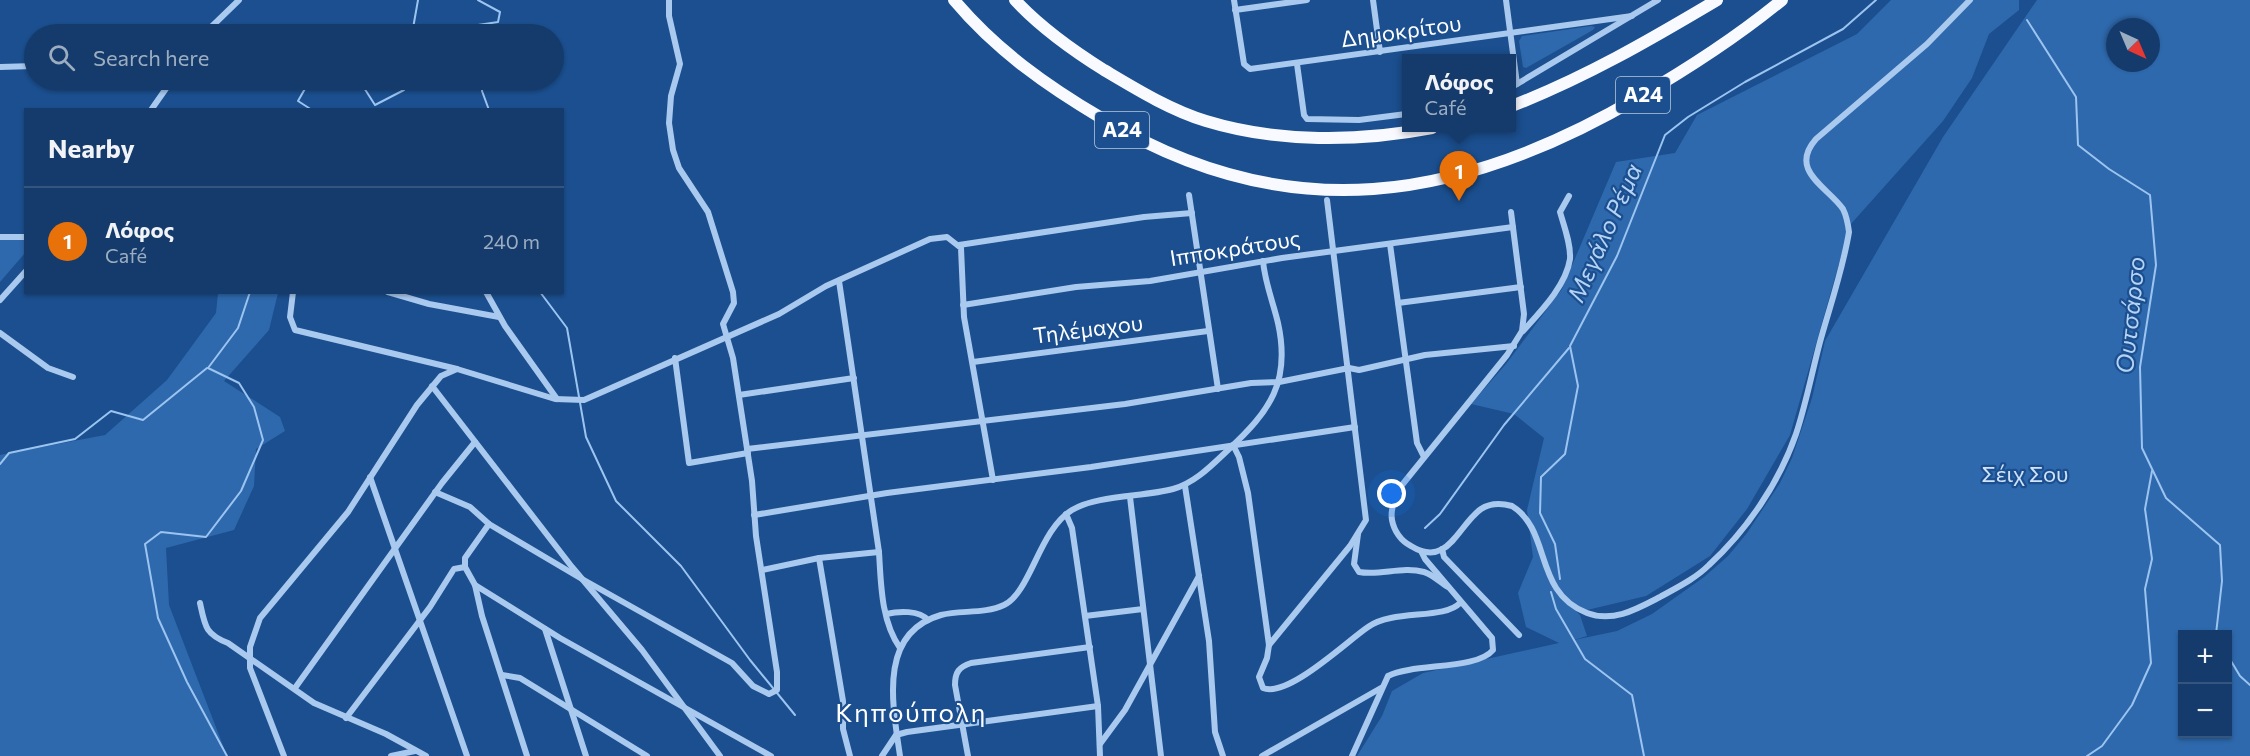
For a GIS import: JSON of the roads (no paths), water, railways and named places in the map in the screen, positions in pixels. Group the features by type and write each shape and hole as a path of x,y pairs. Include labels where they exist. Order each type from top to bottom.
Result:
{"highway":[{"name":"Α24","path":"954,0 983,31 1030,74 1118,128 1173,156 1207,168 1254,180 1315,189 1356,190 1405,186 1458,177 1522,156 1589,125 1651,90 1727,43 1782,0"},
{"name":"Α24","path":"1015,0 1053,36 1088,60 1162,102 1205,121 1246,130 1310,138 1402,132"},
{"name":"Α24","path":"1516,104 1620,58 1717,0"}],"street":[{"path":"214,24 239,0"},
{"path":"435,492 470,507 489,524 732,663 753,686 769,694 776,692 778,685 747,451 733,358 723,324 734,303 733,292 708,212 679,168 671,139 671,96 680,64 669,16 669,0"},
{"path":"1234,0 1235,10 1307,0"},
{"path":"1373,0 1380,52"},
{"path":"1506,0 1512,54"},
{"path":"1516,85 1658,0"},
{"path":"1569,196 1560,212 1570,258 1557,289 1402,485 1392,510 1392,520 1399,537 1412,548 1422,551 1442,549 1454,541 1479,510 1495,504 1512,506 1527,518 1549,577 1560,595 1576,607 1604,616 1622,614 1641,607 1708,566 1762,502 1777,477 1796,434 1847,243 1846,215 1837,202 1812,178 1808,161 1809,149 1816,139 1943,30 1970,0"},
{"name":"Δημοκρίτου","path":"1235,10 1246,68 1255,69 1632,16"},
{"path":"1297,64 1304,116 1308,120 1359,120 1402,115"},
{"path":"0,67 24,66"},
{"path":"152,108 165,90"},
{"path":"1189,195 1218,389"},
{"path":"1327,200 1367,513 1359,533 1354,564 1359,572 1372,574 1388,570 1426,572 1451,589"},
{"path":"1511,212 1524,314 1522,331"},
{"path":"294,294 290,317 295,330 457,369 557,399 584,399 779,314 839,281 936,237 947,237 959,245 1144,217 1192,213"},
{"name":"Ιπποκράτους","path":"963,305 1076,287 1150,281 1263,261 1513,227"},
{"path":"0,237 24,237"},
{"path":"1390,244 1417,444 1424,457"},
{"path":"959,245 963,305 993,480"},
{"path":"900,755 896,735 893,668 900,648 928,620 944,615 992,609 1007,603 1016,594 1049,534 1066,514 1083,505 1185,486 1233,445 1256,420 1274,394 1279,382 1278,326 1263,261"},
{"path":"0,300 24,274"},
{"path":"839,281 879,552 882,596 890,632 900,648"},
{"path":"1398,303 1521,287"},
{"path":"394,294 429,304 499,317"},
{"path":"487,294 499,317 557,399"},
{"name":"Τηλέμαχου","path":"972,362 1208,330"},
{"path":"0,333 48,368 73,377"},
{"path":"675,358 689,463 747,451 861,434 985,423 1279,382 1349,368 1359,370 1406,360 1514,346"},
{"path":"284,756 254,681 248,658 254,630 260,618 278,595 329,537 417,405 441,376 457,369"},
{"path":"738,395 854,378"},
{"path":"432,386 582,579 642,650 720,756"},
{"path":"754,515 870,496 1355,427"},
{"path":"295,688 435,492 476,442"},
{"path":"1233,445 1239,458 1248,493 1269,645 1259,679 1263,688 1272,690 1322,664 1379,620 1448,610 1460,603"},
{"path":"370,477 467,756"},
{"path":"1185,486 1209,641 1215,732 1223,756"},
{"path":"1130,497 1161,756"},
{"path":"1066,514 1072,528 1090,647 1098,706 1100,756"},
{"path":"489,524 465,558 465,567 475,585 482,616 526,756"},
{"path":"1269,645 1359,533"},
{"path":"1442,549 1444,557 1519,635"},
{"path":"1352,756 1386,678 1395,672 1474,660 1491,652 1492,638 1460,603 1422,551"},
{"path":"762,570 819,558 879,552"},
{"path":"819,558 850,756"},
{"path":"346,718 454,569 465,567"},
{"path":"1100,744 1115,727 1199,575"},
{"path":"475,585 545,629 771,756"},
{"path":"200,603 205,625 211,636 295,688 314,703 426,756"},
{"path":"1085,616 1143,609"},
{"path":"886,614 896,612 920,614 928,620"},
{"path":"545,629 586,756"},
{"path":"969,756 955,677 964,665 1090,647"},
{"path":"502,675 520,678 647,756"},
{"path":"1262,756 1381,688"},
{"path":"882,756 896,735 963,723 1098,706"},
{"path":"391,756 415,751"}],"waterway":[{"path":"414,24 418,0"},
{"path":"478,0 500,12 498,22 485,24"},
{"name":"Μεγάλο Ρέμα","path":"1560,579 1555,544 1540,513 1541,477 1565,454 1578,386 1570,346 1617,256 1665,135 1688,117 1745,82 1843,29 1876,0"},
{"name":"Ουτσάρσο","path":"2027,20 2076,97 2078,145 2109,169 2150,195 2156,265 2140,367 2142,448 2166,498 2220,545 2222,581 2216,630"},
{"path":"304,90 298,101 309,108"},
{"path":"365,90 375,105 404,90"},
{"path":"482,90 488,108"},
{"path":"227,756 187,682 158,618 145,544 161,532 206,537 241,491 263,440 254,407 239,383 208,368 238,328 249,294"},
{"path":"542,294 567,328 586,437 616,501 681,566 750,660 795,715"},
{"path":"1425,528 1440,514 1504,425 1569,348"},
{"path":"0,464 9,453 75,439 111,411 143,420 207,368"},
{"path":"2087,756 2102,746 2132,705 2151,663 2145,589 2152,559 2145,509 2152,471"},
{"name":"Μεγάλο Ρέμα","path":"1551,592 1556,609 1585,659 1632,695 1644,756"},
{"name":"Ουτσάρσο","path":"2232,663 2240,676 2250,685"}],"place":[{"name":"Λόφος","path":"1459,201"}],"district":[{"name":"Κηπούπολη","path":"911,713"}],"park label":[{"name":"Σέιχ Σου","path":"2025,474"}]}
